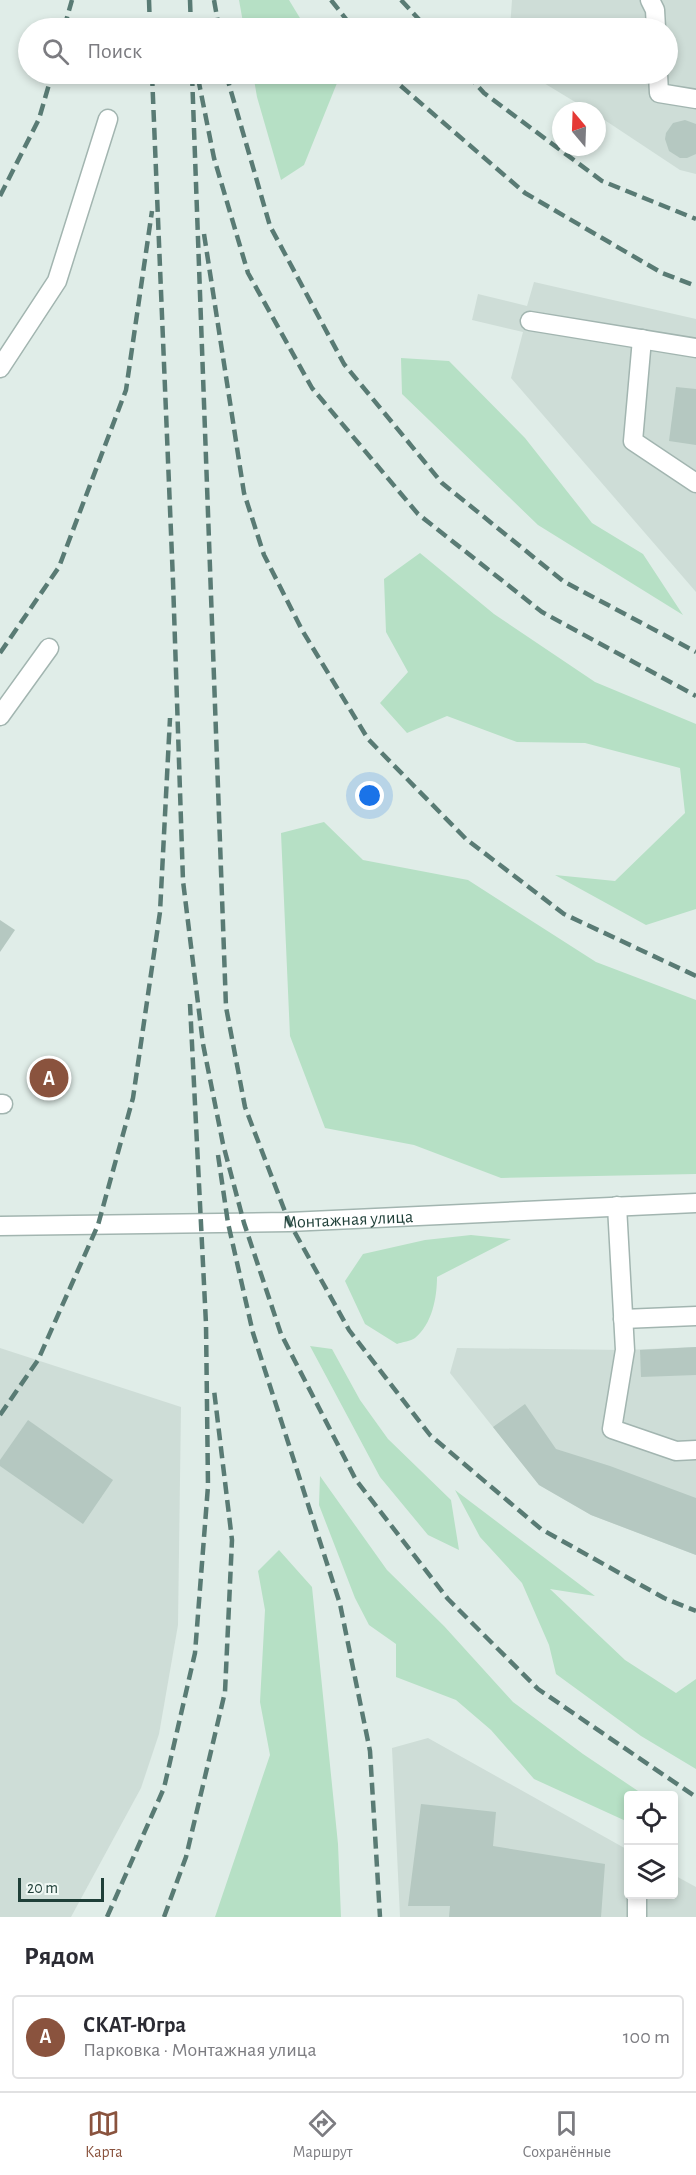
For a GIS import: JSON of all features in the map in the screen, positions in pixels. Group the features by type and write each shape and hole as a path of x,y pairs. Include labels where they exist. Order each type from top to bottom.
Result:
{"street":[{"path":"650,0 655,10 655,18"},
{"path":"659,84 659,93 696,99"},
{"path":"0,368 57,281 108,119"},
{"path":"530,321 696,348"},
{"path":"642,339 633,441 696,483"},
{"path":"0,716 49,648"},
{"name":"Монтажная улица","path":"0,1226 289,1222 696,1203"},
{"path":"617,1206 625,1350 612,1429 676,1450 696,1450"},
{"path":"623,1319 696,1316"},
{"path":"636,1917 637,1899"}],"shaded area":[{"path":"512,0 696,0 696,174 680,170 606,121 606,102 575,102 545,84 678,84 678,18 511,18"},
{"path":"534,282 696,319 696,592 511,378 523,332 472,320 478,294 527,306"},
{"path":"696,1347 696,1555 591,1515 539,1485 450,1373 457,1348 625,1350"},
{"path":"0,1348 181,1407 178,1625 159,1734 141,1788 71,1917 0,1917"},
{"path":"428,1738 624,1848 624,1899 678,1899 678,1877 696,1887 696,1917 400,1917 392,1748"}],"green space":[{"path":"239,0 289,0 300,18 242,18"},
{"path":"255,84 337,84 304,165 281,180"},
{"path":"401,358 449,361 525,438 592,523 643,554 683,615 538,525 402,394"},
{"path":"420,553 494,614 595,682 696,724 696,909 646,925 555,875 615,881 685,813 680,768 585,743 517,742 447,716 407,733 380,703 408,672 386,632 384,579"},
{"path":"324,822 363,860 468,880 596,962 696,1000 696,1174 501,1178 414,1145 325,1128 290,1036 281,833"},
{"path":"471,1235 511,1239 437,1277 432,1310 426,1326 415,1338 397,1344 365,1324 345,1281 363,1254 425,1240"},
{"path":"310,1346 332,1349 360,1400 388,1439 451,1500 459,1550 428,1535 380,1477"},
{"path":"320,1476 387,1570 444,1626 513,1702 638,1791 624,1791 624,1820 534,1779 491,1730 456,1700 396,1677 396,1644 369,1625 355,1598 319,1505"},
{"path":"455,1490 595,1596 550,1589 625,1660 676,1693 696,1679 696,1769 641,1736 556,1674 549,1645 522,1583 480,1537"},
{"path":"279,1550 312,1587 338,1844 341,1917 215,1917 270,1755 260,1702 265,1610 258,1571"}],"building":[{"path":"685,120 696,124 696,154 680,158 669,151 665,139 673,123"},
{"path":"676,387 696,389 696,445 669,441"},
{"path":"0,920 15,930 0,952"},
{"path":"696,1347 696,1375 641,1377 640,1350"},
{"path":"525,1404 556,1449 696,1498 696,1555 591,1515 539,1485 493,1427"},
{"path":"28,1420 113,1480 83,1524 0,1466 0,1460"},
{"path":"421,1804 496,1812 493,1846 605,1864 601,1917 449,1917 450,1906 408,1906"}],"railway":[{"path":"67,18 72,0"},
{"path":"149,0 150,18"},
{"path":"190,0 191,18"},
{"path":"214,0 217,18"},
{"path":"331,0 345,18"},
{"path":"401,0 418,18"},
{"path":"0,196 39,119 49,84"},
{"path":"152,84 183,881 203,1044 223,1144 244,1223 281,1334 356,1480 448,1599 538,1689 696,1797"},
{"path":"192,84 226,1007 245,1107 289,1222 349,1330 430,1435 541,1529 664,1598 696,1611"},
{"path":"199,84 214,158 248,273 312,388 418,514 542,612 696,696"},
{"path":"229,84 270,226 344,364 442,483 563,581 696,652"},
{"path":"399,84 525,193 662,273 696,286"},
{"path":"476,84 484,93 602,181 696,219"},
{"path":"0,653 59,567 126,390 152,211"},
{"path":"204,234 244,493 264,555 302,630 368,739 466,839 564,914 696,976"},
{"path":"0,1415 38,1360 98,1225 133,1098 160,912 170,718"},
{"path":"107,1917 164,1788 195,1653 208,1486 206,1324 190,1004"},
{"path":"218,1155 228,1223 253,1333 340,1604 370,1751 380,1917"},
{"path":"164,1917 186,1857 225,1692 232,1540 214,1390"}],"place":[{"name":"СКАТ-Югра","path":"49,1078"}]}
